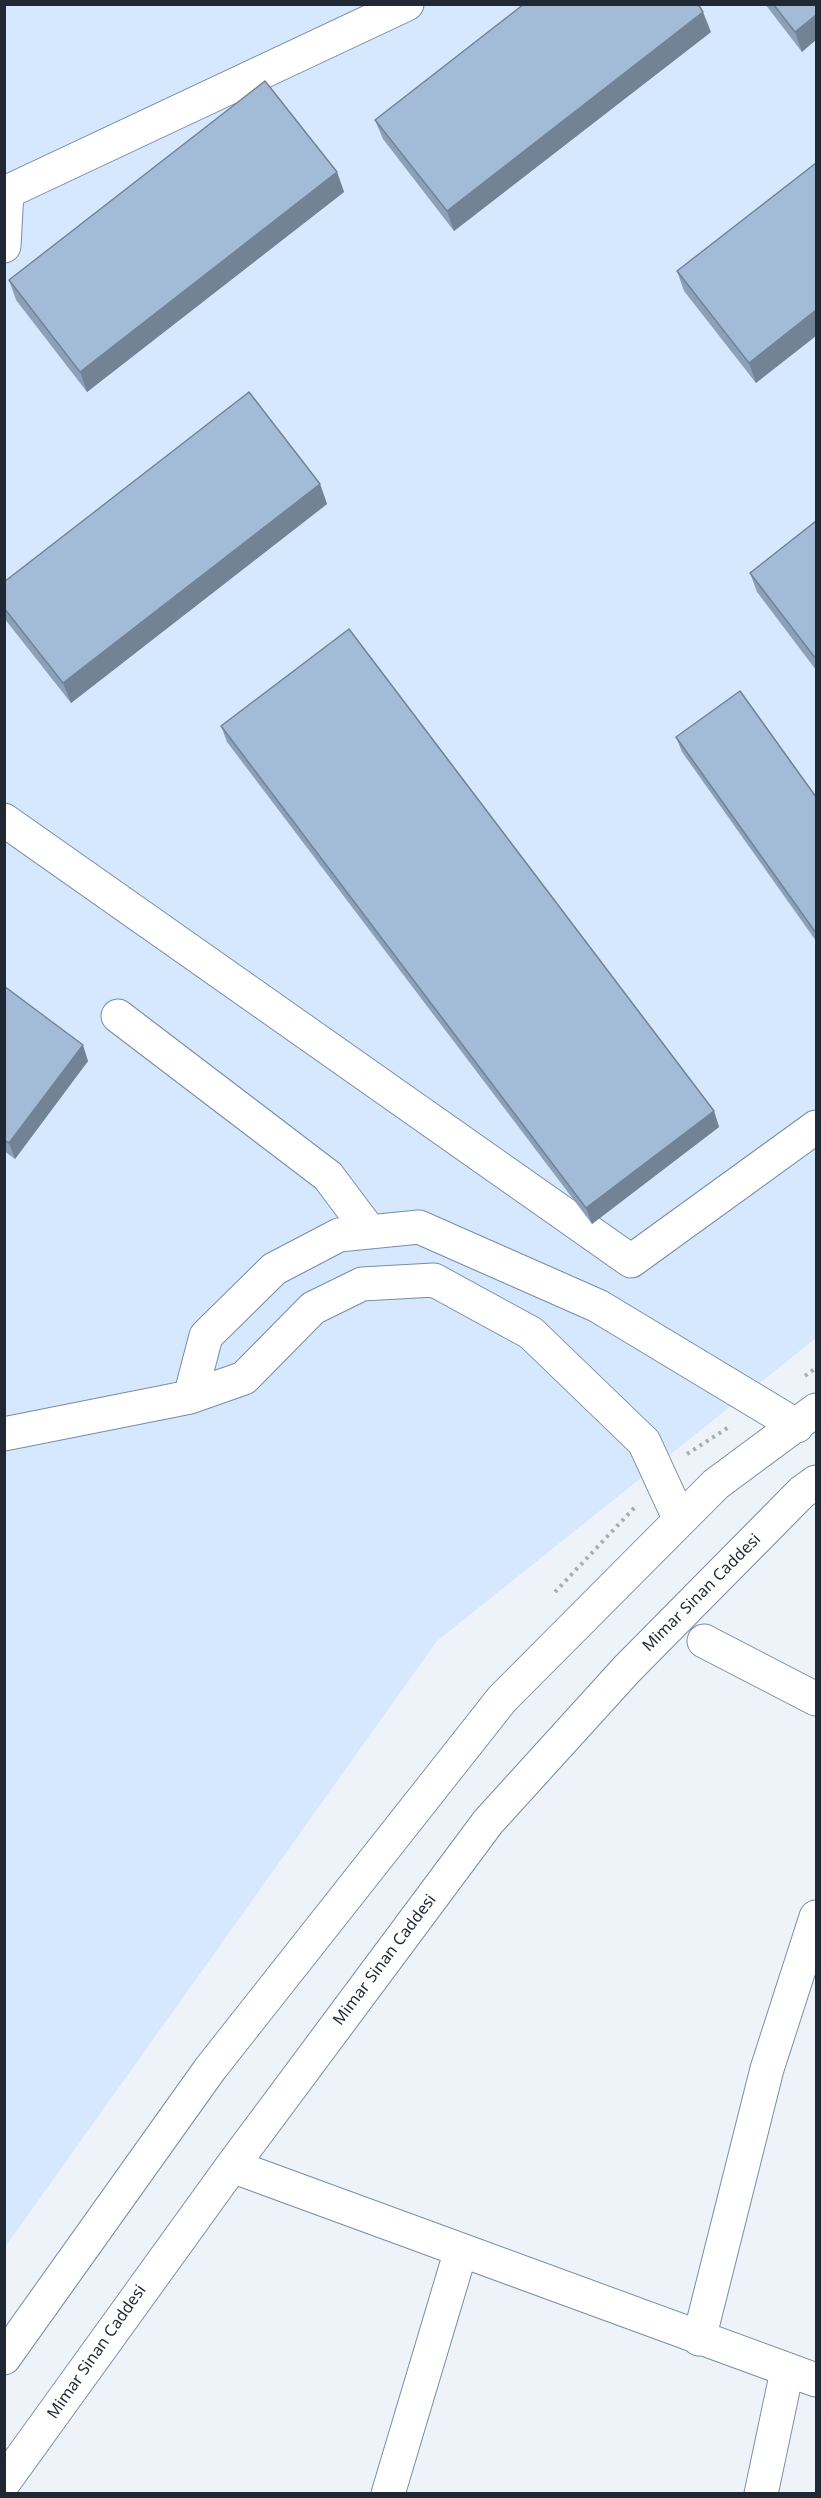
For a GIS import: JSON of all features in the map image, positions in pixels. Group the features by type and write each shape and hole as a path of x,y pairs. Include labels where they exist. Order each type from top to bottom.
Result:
{"street":[{"path":"4,246 7,192 407,4"},
{"path":"4,820 631,1261 816,1127"},
{"path":"118,1016 328,1176 370,1232"},
{"path":"4,2358 210,2069 502,1699 716,1484 807,1418 598,1306 419,1227 339,1235 274,1269 206,1336 190,1397"},
{"path":"4,1434 190,1397 244,1378 314,1308 362,1284 434,1280 531,1333 644,1442 680,1520"},
{"name":"Mimar Sinan Caddesi","path":"4,2482 232,2166 488,1822 627,1669 802,1492 816,1482"},
{"path":"704,1641 816,1699"},
{"path":"699,2338 767,2069 816,1917"},
{"path":"232,2166 802,2376 761,2493"},
{"path":"388,2493 461,2250"}],"shaded area":[{"path":"5,5 816,5 816,1338 437,1641 5,2247"}],"building":[{"path":"524,4 698,4 703,12 447,211 375,120"},
{"path":"773,4 816,4 816,15 795,32"},
{"path":"265,81 337,172 80,372 9,280"},
{"path":"816,163 816,310 749,363 677,271"},
{"path":"249,392 320,484 63,683 4,608 4,582"},
{"path":"816,521 816,659 750,573"},
{"path":"349,629 714,1111 586,1208 221,726"},
{"path":"740,691 816,797 816,933 676,737"},
{"path":"4,986 83,1045 9,1143 4,1140"}]}
